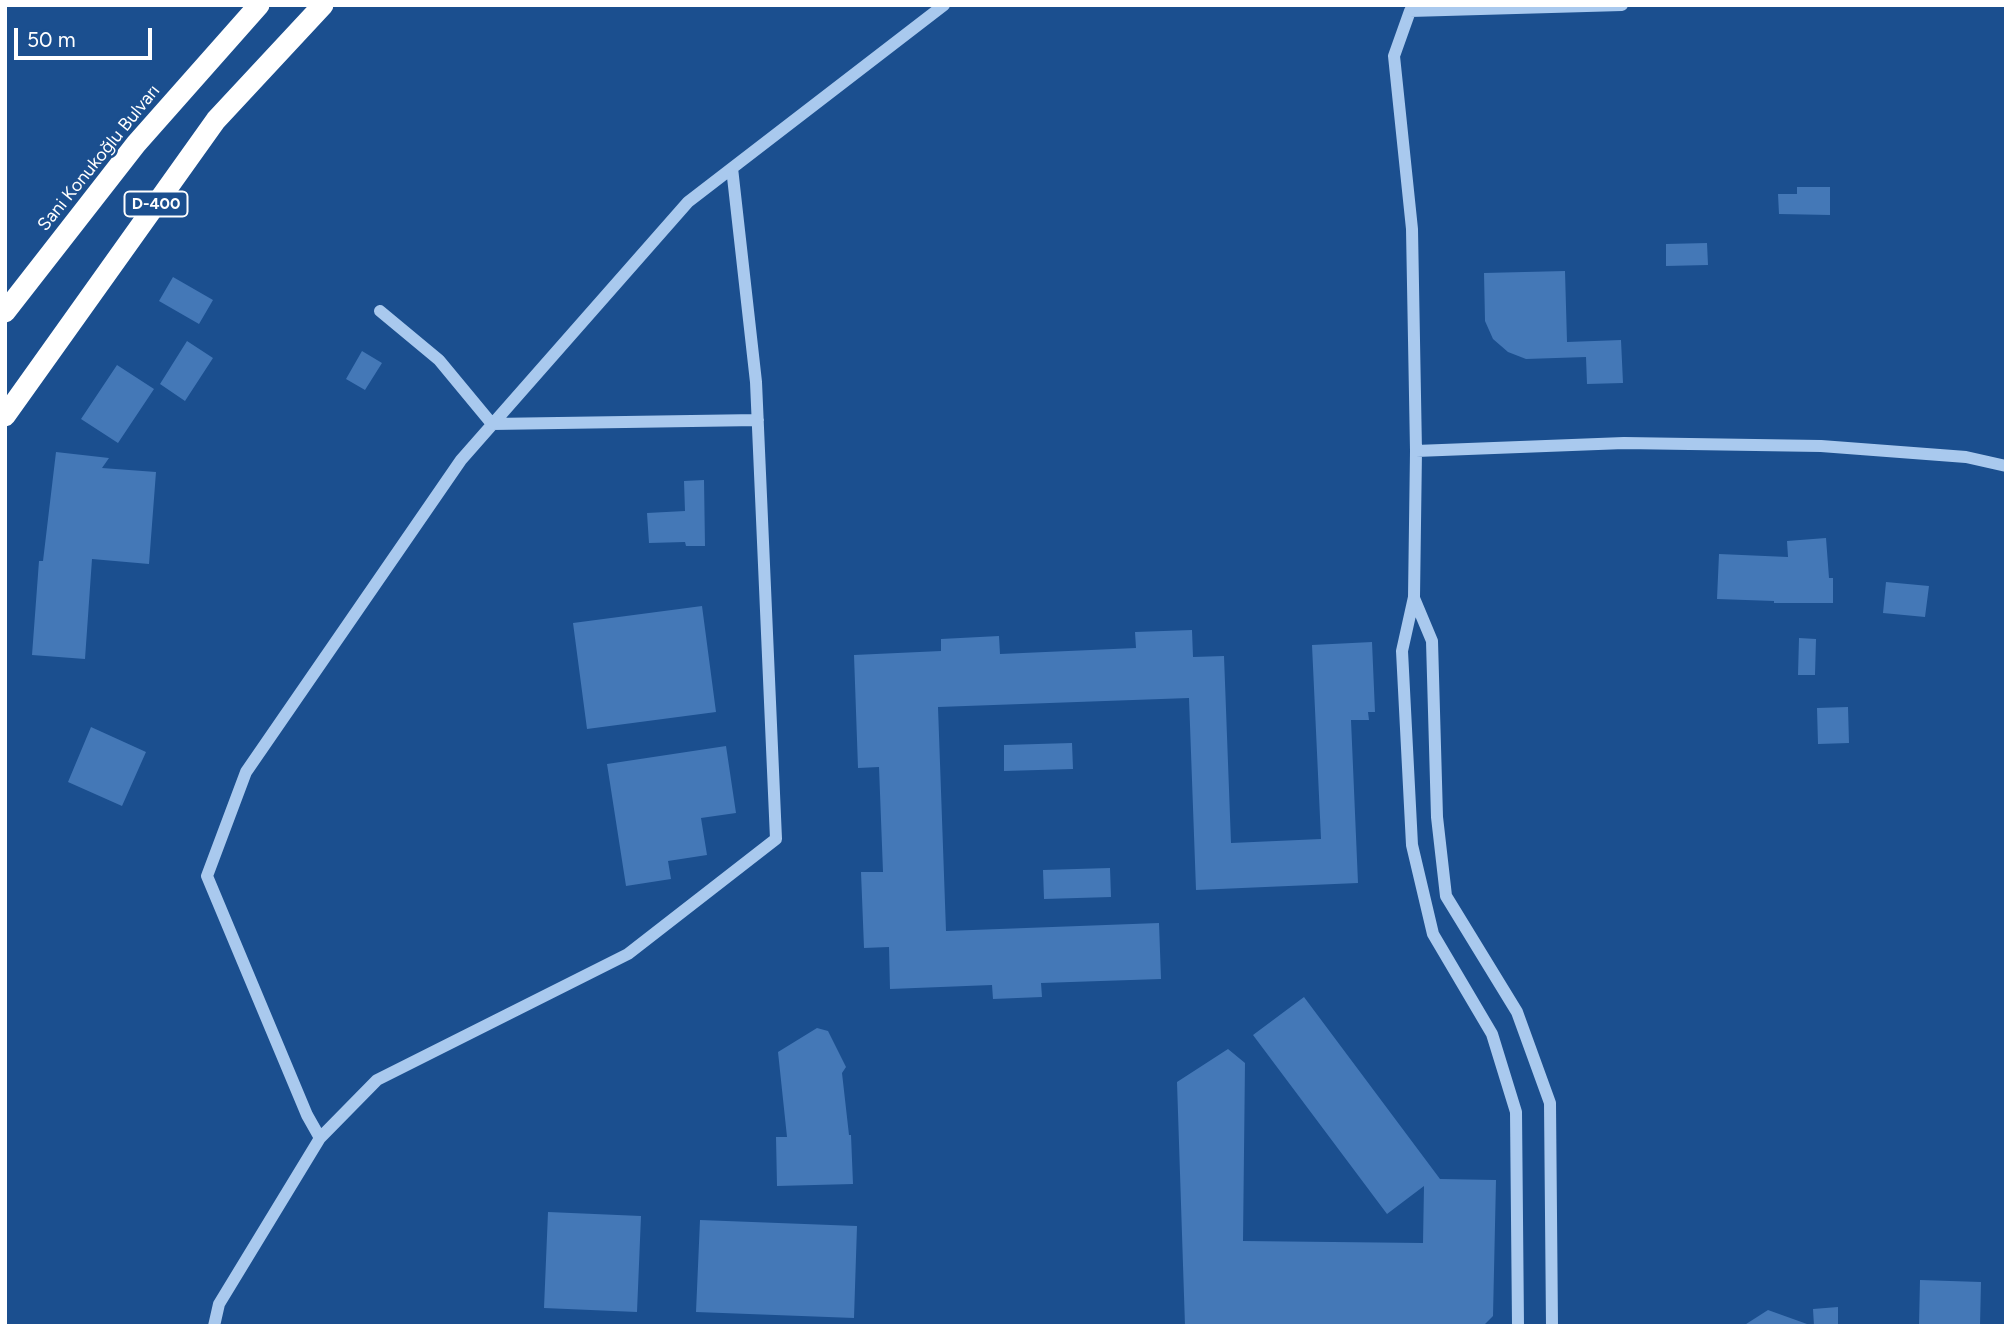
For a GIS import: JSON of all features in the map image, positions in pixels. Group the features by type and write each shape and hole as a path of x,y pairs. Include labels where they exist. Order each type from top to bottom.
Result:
{"highway":[{"name":"Sani Konukoğlu Bulvarı","path":"5,312 136,144 259,5"},
{"name":"D-400","path":"5,416 216,120 323,5"}],"lane":[{"path":"320,1138 307,1115 207,876 246,772 461,460 688,202 944,5"},
{"path":"1518,1326 1516,1112 1492,1034 1433,934 1412,845 1402,651 1414,597 1416,451 1412,229 1395,56 1408,8 1622,5"},
{"path":"214,1326 219,1304 320,1138 377,1080 628,954 776,839 756,382 732,169"},
{"path":"380,311 439,360 492,424"},
{"path":"492,424 758,420"},
{"path":"1416,451 1624,443 1821,446 1966,457 2006,466"},
{"path":"1414,597 1432,641 1437,817 1446,896 1517,1012 1550,1103 1552,1326"}],"building":[{"path":"1797,187 1830,187 1830,215 1779,214 1778,194 1797,194"},
{"path":"1707,243 1708,265 1666,266 1666,244"},
{"path":"1565,271 1567,342 1621,340 1623,383 1587,384 1586,357 1526,359 1508,352 1493,339 1485,321 1484,273"},
{"path":"173,277 213,300 199,324 159,301"},
{"path":"187,341 213,358 185,401 160,384"},
{"path":"362,351 382,363 365,390 346,379"},
{"path":"117,365 154,389 118,443 81,419"},
{"path":"56,452 109,458 102,468 156,472 149,564 92,559 85,659 32,655 39,561 43,561"},
{"path":"704,480 705,546 686,546 685,542 649,543 647,513 685,511 684,481"},
{"path":"1826,538 1829,578 1833,578 1833,603 1717,599 1719,554 1788,557 1787,541"},
{"path":"1886,582 1929,586 1925,617 1883,613"},
{"path":"702,606 716,712 587,729 573,623"},
{"path":"1192,630 1193,657 1224,656 1231,843 1321,839 1312,645 1372,642 1375,712 1368,712 1369,720 1351,720 1358,883 1196,890 1189,698 938,707 946,931 1159,923 1161,979 1041,983 1042,997 993,999 992,985 890,989 889,947 864,948 861,872 883,872 879,767 858,768 854,655 941,651 941,639 999,636 1000,654 1136,648 1135,632"},
{"path":"1799,638 1816,639 1815,675 1798,675"},
{"path":"1848,707 1849,743 1818,744 1817,708"},
{"path":"91,727 146,752 122,806 68,782"},
{"path":"1072,743 1073,769 1004,771 1004,745"},
{"path":"726,746 736,813 701,818 707,855 668,861 671,879 626,886 607,764"},
{"path":"1110,868 1111,897 1044,899 1043,870"},
{"path":"1304,997 1440,1179 1496,1180 1493,1316 1483,1326 1185,1326 1177,1082 1228,1049 1245,1063 1243,1241 1423,1243 1424,1186 1387,1214 1253,1035"},
{"path":"817,1028 828,1031 846,1067 842,1073 851,1135 853,1184 777,1186 776,1137 787,1137 778,1052"},
{"path":"548,1212 641,1216 637,1312 544,1308"},
{"path":"700,1220 857,1226 854,1318 696,1312"},
{"path":"1920,1280 1981,1282 1980,1326 1919,1326"},
{"path":"1838,1307 1838,1326 1814,1326 1813,1309"},
{"path":"1768,1310 1807,1324 1807,1326 1743,1326"}]}
